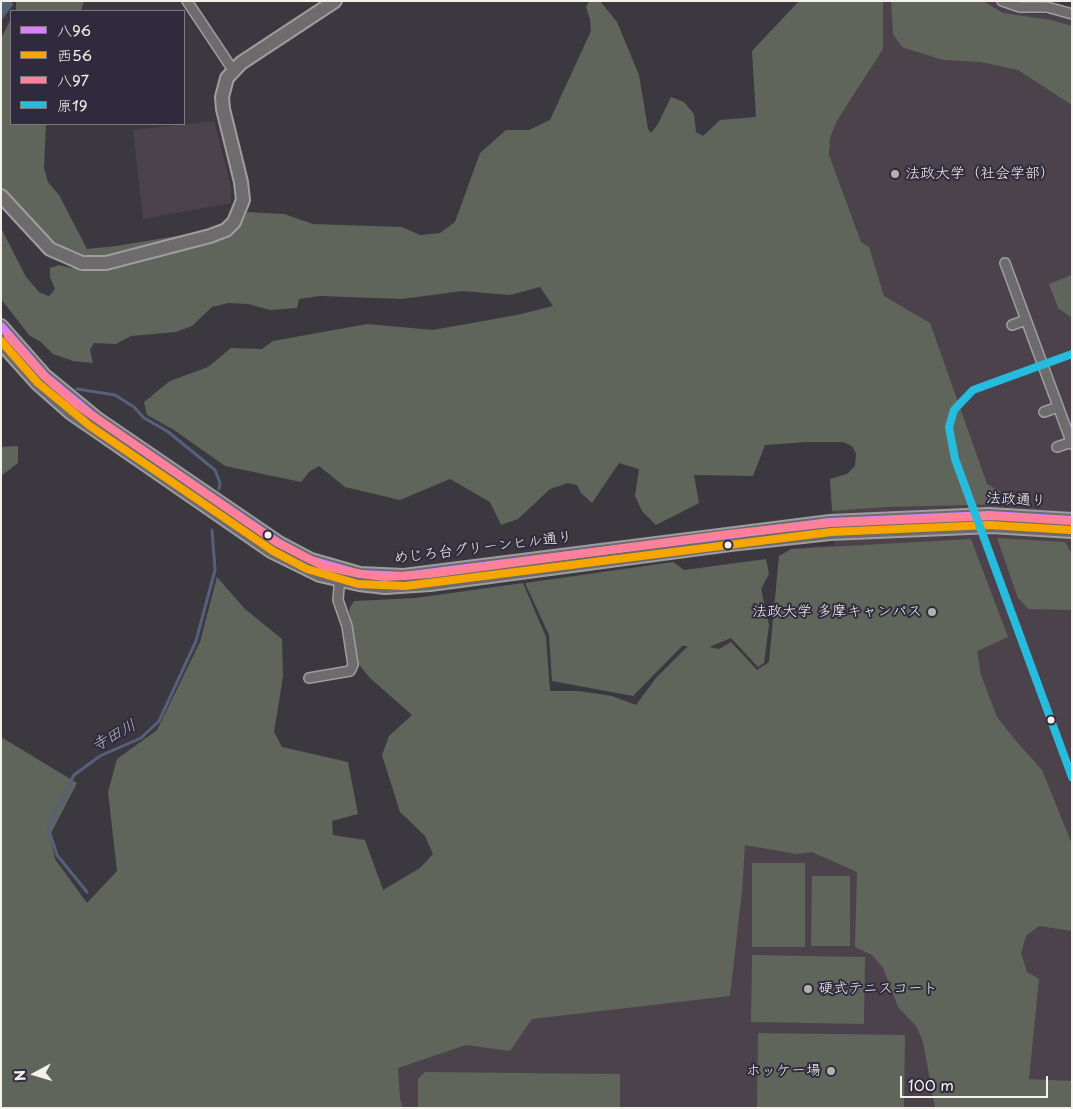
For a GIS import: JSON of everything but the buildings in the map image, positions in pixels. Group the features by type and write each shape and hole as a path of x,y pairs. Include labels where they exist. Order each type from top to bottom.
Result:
{"street":[{"path":"186,1 233,70"},
{"path":"1,196 50,249 70,260 82,263 106,263 210,236 226,230 234,222 243,200 241,182 222,97 227,78 233,70 335,1"},
{"path":"1002,1 1031,9 1056,9 1072,14"},
{"path":"1005,263 1072,443 1057,447"},
{"path":"1012,325 1026,320"},
{"name":"めじろ台グリーンヒル通り","path":"1,326 45,376 96,418 279,544 340,575"},
{"name":"めじろ台グリーンヒル通り","path":"1,343 37,383 89,426 270,551 300,567 340,575 372,586 406,586 778,538 960,521"},
{"path":"1044,412 1058,407"},
{"name":"法政通り","path":"960,521 1016,516 1072,520"},
{"name":"法政通り","path":"960,521 1072,531"},
{"path":"310,678 350,671 353,665 347,626 338,600 340,575"}],"shaded area":[{"path":"16,1 84,1 81,10 16,10"},
{"path":"589,1 600,1 617,22 639,75 648,129 651,133 658,124 671,97 684,102 694,114 696,132 703,136 720,120 756,117 752,51 799,1 883,1 883,49 838,119 830,137 829,155 861,242 869,247 884,296 930,323 987,484 1005,494 1011,504 885,507 832,511 830,479 847,474 855,466 856,454 852,446 843,442 806,442 765,445 753,476 694,475 699,503 656,525 642,511 635,496 639,469 619,463 592,503 581,493 577,485 568,483 550,489 518,519 501,525 490,502 450,479 400,500 345,487 319,466 309,472 301,482 225,466 174,430 147,415 144,402 170,381 208,367 231,348 262,349 273,341 367,324 433,330 517,315 553,306 540,287 510,295 462,291 402,299 320,296 299,299 297,308 270,310 248,304 228,303 212,307 192,326 176,332 131,336 116,344 94,343 90,350 93,363 73,361 53,354 41,342 29,335 1,299 1,228 26,277 40,293 49,296 55,289 50,277 50,268 59,265 71,268 77,266 77,252 60,248 44,236 1,189 1,38 10,21 10,125 46,125 44,168 48,182 59,195 87,249 189,234 192,246 227,236 239,228 247,212 284,214 313,224 402,227 420,235 440,233 455,222 480,153 506,130 529,130 550,120 591,31 586,7"},
{"name":"法政大学 多摩キャンパス","path":"853,1 994,1 1002,8 1031,14 1059,14 1072,19 1072,1108 386,1108 388,1011 795,675 791,549 835,545 830,479 849,477 861,466 798,137"},
{"path":"891,1 983,1 1003,13 1051,20 1072,26 1072,105 1018,70 981,62 943,60 902,47 893,34"},
{"path":"214,121 231,187 231,203 143,219 133,130"},
{"path":"1072,275 1072,318 1058,308 1049,284"},
{"path":"18,446 18,463 1,476 1,447"},
{"path":"997,538 1065,542 1072,554 1072,610 1028,609 1018,598"},
{"path":"971,539 1008,637 977,651 981,675 997,717 1042,770 1072,844 1072,931 1039,926 1026,936 1021,953 1027,972 1039,979 1029,1079 1072,1081 1072,1108 935,1108 923,1042 916,1026 898,1007 883,968 872,955 855,947 857,872 812,852 796,854 745,845 742,891 730,996 532,1019 510,1051 466,1045 398,1068 400,1099 403,1108 1,1108 1,737 77,783 50,835 55,859 87,903 117,871 108,792 117,759 157,730 200,642 217,577 245,609 282,639 283,677 274,732 282,747 348,762 358,814 332,821 333,835 365,840 383,890 420,868 433,854 425,836 400,812 382,755 389,736 412,715 370,678 356,661 349,609 354,601 415,598 523,583 546,637 550,691 579,691 612,696 636,705 656,678 688,646 682,646 633,696 552,681 549,635 525,583 673,562 684,570 766,559 769,574 761,589 769,625 764,663 758,667 731,638 709,647 719,649 731,642 757,670 769,662 779,556 791,549"},
{"path":"752,863 805,863 805,947 752,947"},
{"path":"812,876 850,876 850,946 811,946"},
{"name":"硬式テニスコート","path":"752,955 865,957 864,1024 751,1022"},
{"name":"ホッケー場","path":"758,1033 905,1035 904,1108 757,1108"},
{"path":"425,1072 620,1074 620,1108 418,1108 418,1079"}],"water":[{"path":"1,1 12,1 13,5 1,21"}],"waterway":[{"name":"寺田川","path":"77,389 115,395 134,407 144,418 167,431 215,470 220,483 219,489"},
{"name":"寺田川","path":"87,892 57,855 48,827 74,775 100,756 141,738 159,721 196,641 215,570 212,530"}],"transit line":[{"name":"八96","path":"1,326 45,376 96,418 279,543 311,560 360,574 404,576 830,522 989,515 1072,520"},
{"name":"八97","path":"8,336 44,376 77,405 276,542 323,566 361,574 385,577 429,574 729,534 830,523 992,516 1072,521"},
{"name":"西56","path":"1,341 38,383 90,426 273,551 307,569 358,584 405,586 831,532 989,525 1071,530"},
{"name":"原19","path":"1072,354 973,390 954,410 949,427 955,459 1072,777"}],"place":[{"name":"法政大学（社会学部）","path":"895,174"},
{"name":"法政大学 多摩キャンパス","path":"932,612"},
{"name":"硬式テニスコート","path":"808,989"},
{"name":"ホッケー場","path":"831,1071"}]}
